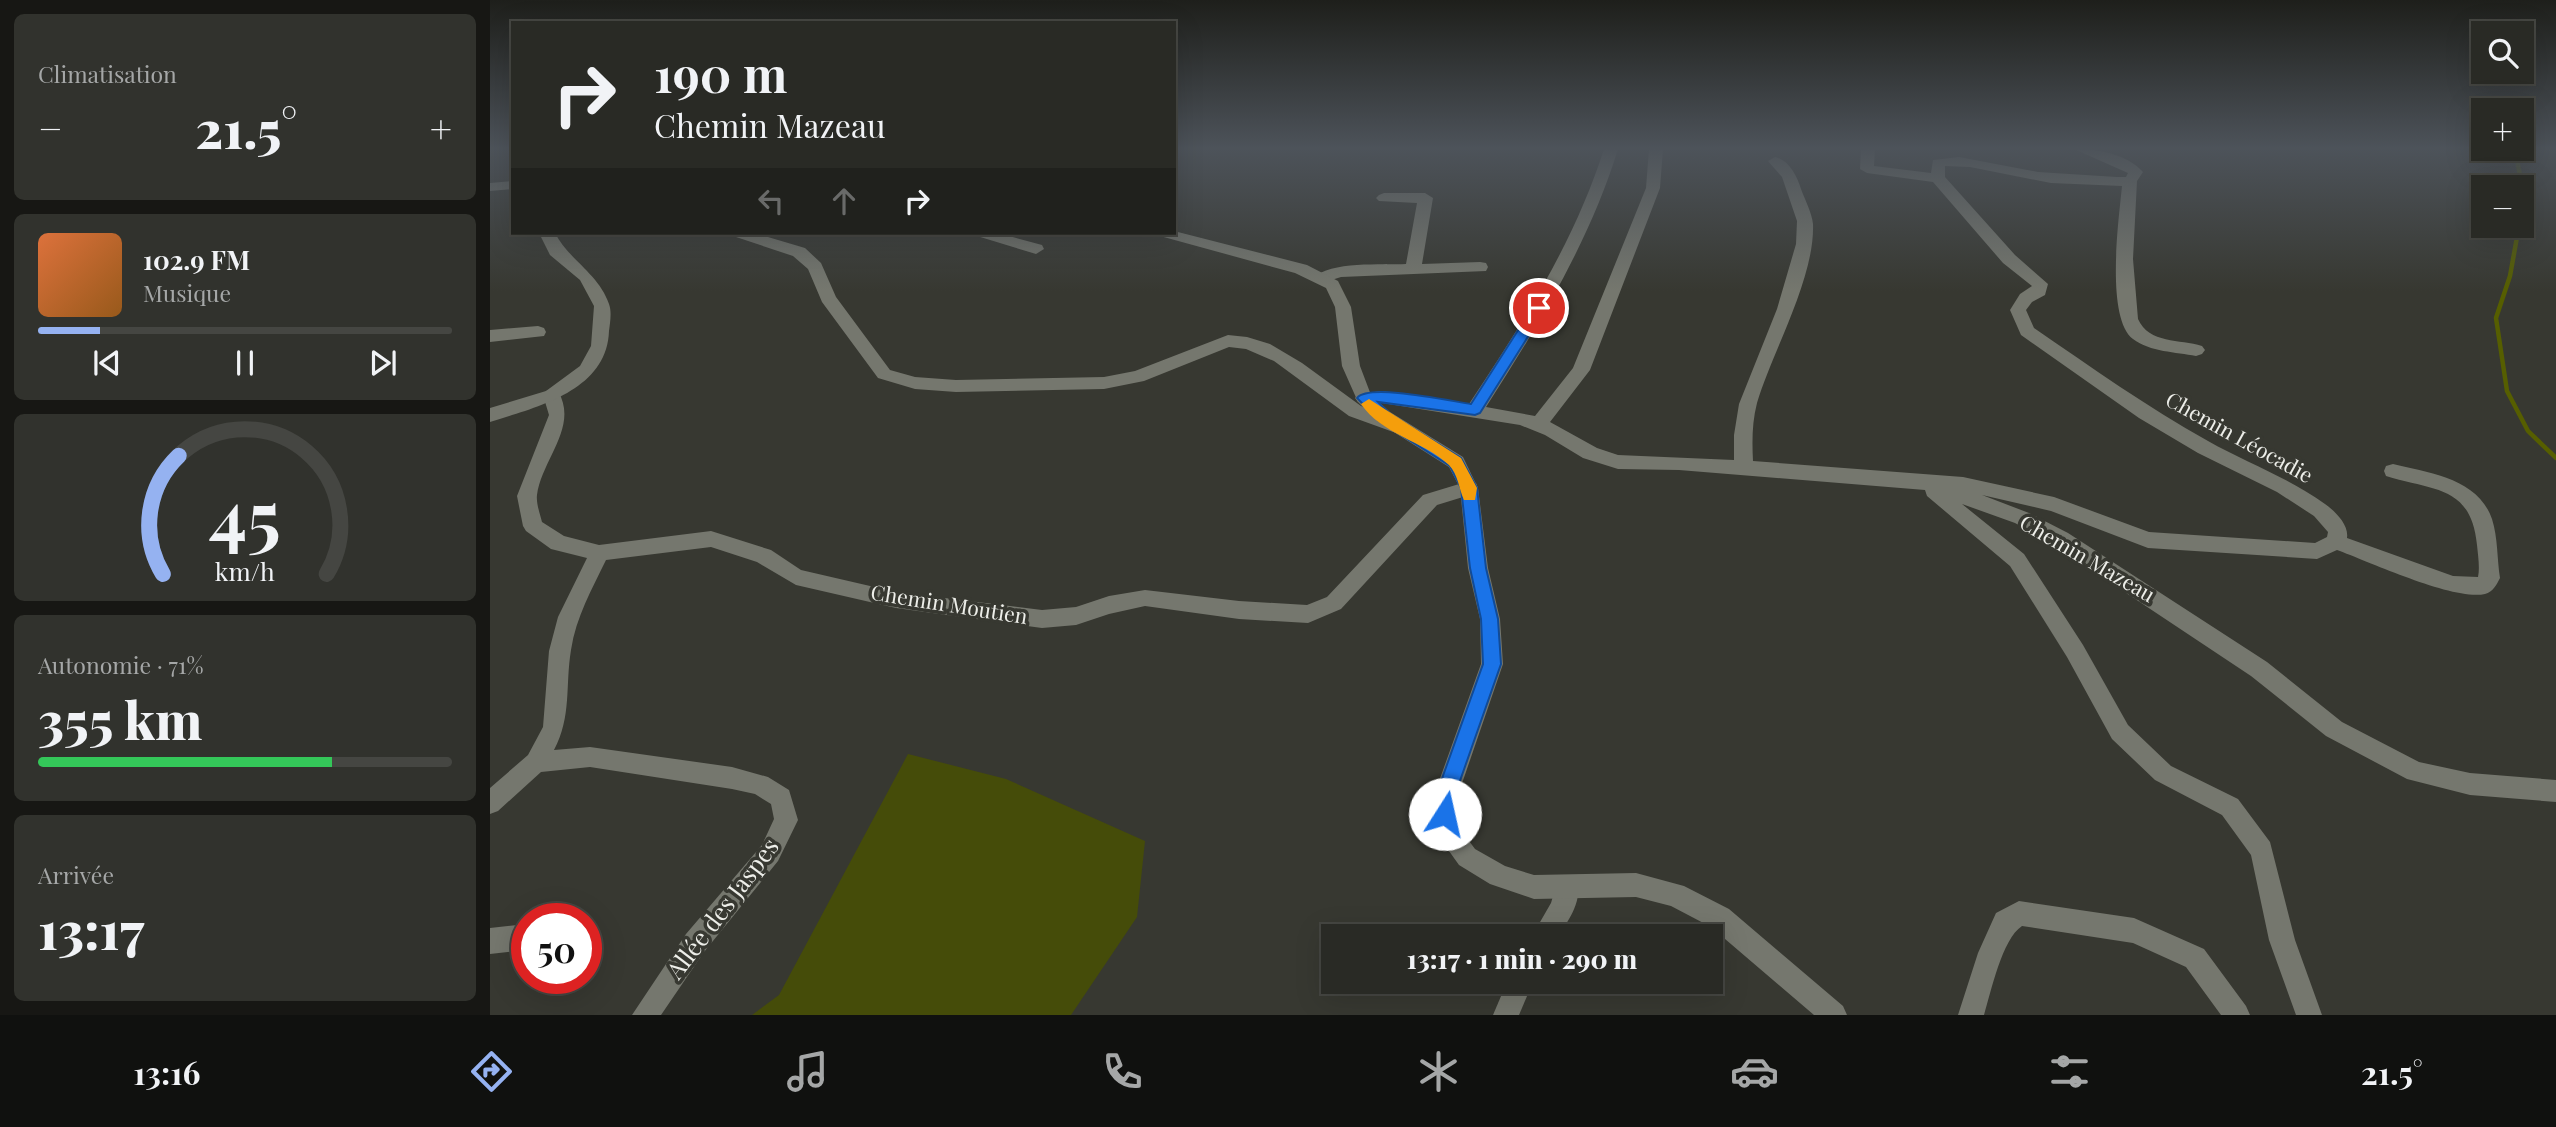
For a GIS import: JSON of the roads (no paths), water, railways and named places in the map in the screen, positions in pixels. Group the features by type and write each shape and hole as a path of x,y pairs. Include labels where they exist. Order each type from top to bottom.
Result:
{"street":[{"path":"1475,410 1553,286 1596,196"},
{"path":"1538,425 1581,370 1650,196"},
{"path":"1744,468 1743,435 1748,404 1785,309 1804,244 1805,221 1796,196"},
{"name":"Chemin Léocadie","path":"1954,196 2009,259 2040,284 2039,291 2025,299 2018,310 2027,331 2145,413 2205,448 2284,486 2321,511 2338,530 2336,542"},
{"path":"2129,196 2126,260 2130,321 2135,331 2143,337 2196,351"},
{"path":"1384,198 1425,198 1413,269"},
{"path":"490,415 552,395 586,370 600,346 603,306 586,277 556,251 548,235"},
{"path":"744,235 799,252 815,267 828,298 884,374 915,383 956,386 1104,383 1138,377 1216,345 1241,341 1290,362 1355,411 1400,427"},
{"path":"989,235 1035,248"},
{"path":"1173,235 1301,268 1332,285 1343,307 1351,366 1364,398 1369,405 1400,427 1456,462 1469,488 1478,568 1490,619 1492,664 1445,798 1446,830 1466,858 1499,876 1534,887 1636,885 1675,895 1720,918 1834,1015"},
{"path":"1322,278 1339,271 1480,267"},
{"path":"490,336 538,332"},
{"name":"Chemin Moutien","path":"552,395 558,415 527,496 533,526 558,543 599,553 662,542 712,539 764,556 796,577 896,600 1042,619 1076,617 1109,605 1145,598 1239,610 1308,614 1334,603 1430,499 1469,488"},
{"name":"Chemin Mazeau","path":"1364,398 1382,397 1523,419 1590,453 1618,462 1922,481 2022,519 2061,539 2248,662 2300,699 2334,729 2415,772 2470,784 2556,791"},
{"path":"1922,481 1963,484 2033,499 2148,540 2317,551 2336,542 2453,584 2483,586 2490,578 2481,516 2473,503 2444,485 2393,471"},
{"path":"1922,481 2017,560 2075,651 2120,732 2163,773 2230,807 2262,850 2282,940 2309,1015"},
{"path":"490,803 536,762 554,728 560,651 568,617 599,553"},
{"name":"Allée des Jaspes","path":"536,762 590,757 656,765 760,785 780,798 786,820 770,853 695,943 645,1015"},
{"path":"1552,924 1562,908 1567,888"},
{"path":"1971,1015 1991,953 2005,922 2019,913 2134,931 2194,958 2237,1015"},
{"path":"490,941 511,938"},
{"path":"1506,1015 1515,994"}],"waterway":[{"path":"2517,238 2510,276 2496,318 2507,391 2528,431 2556,458"}]}
